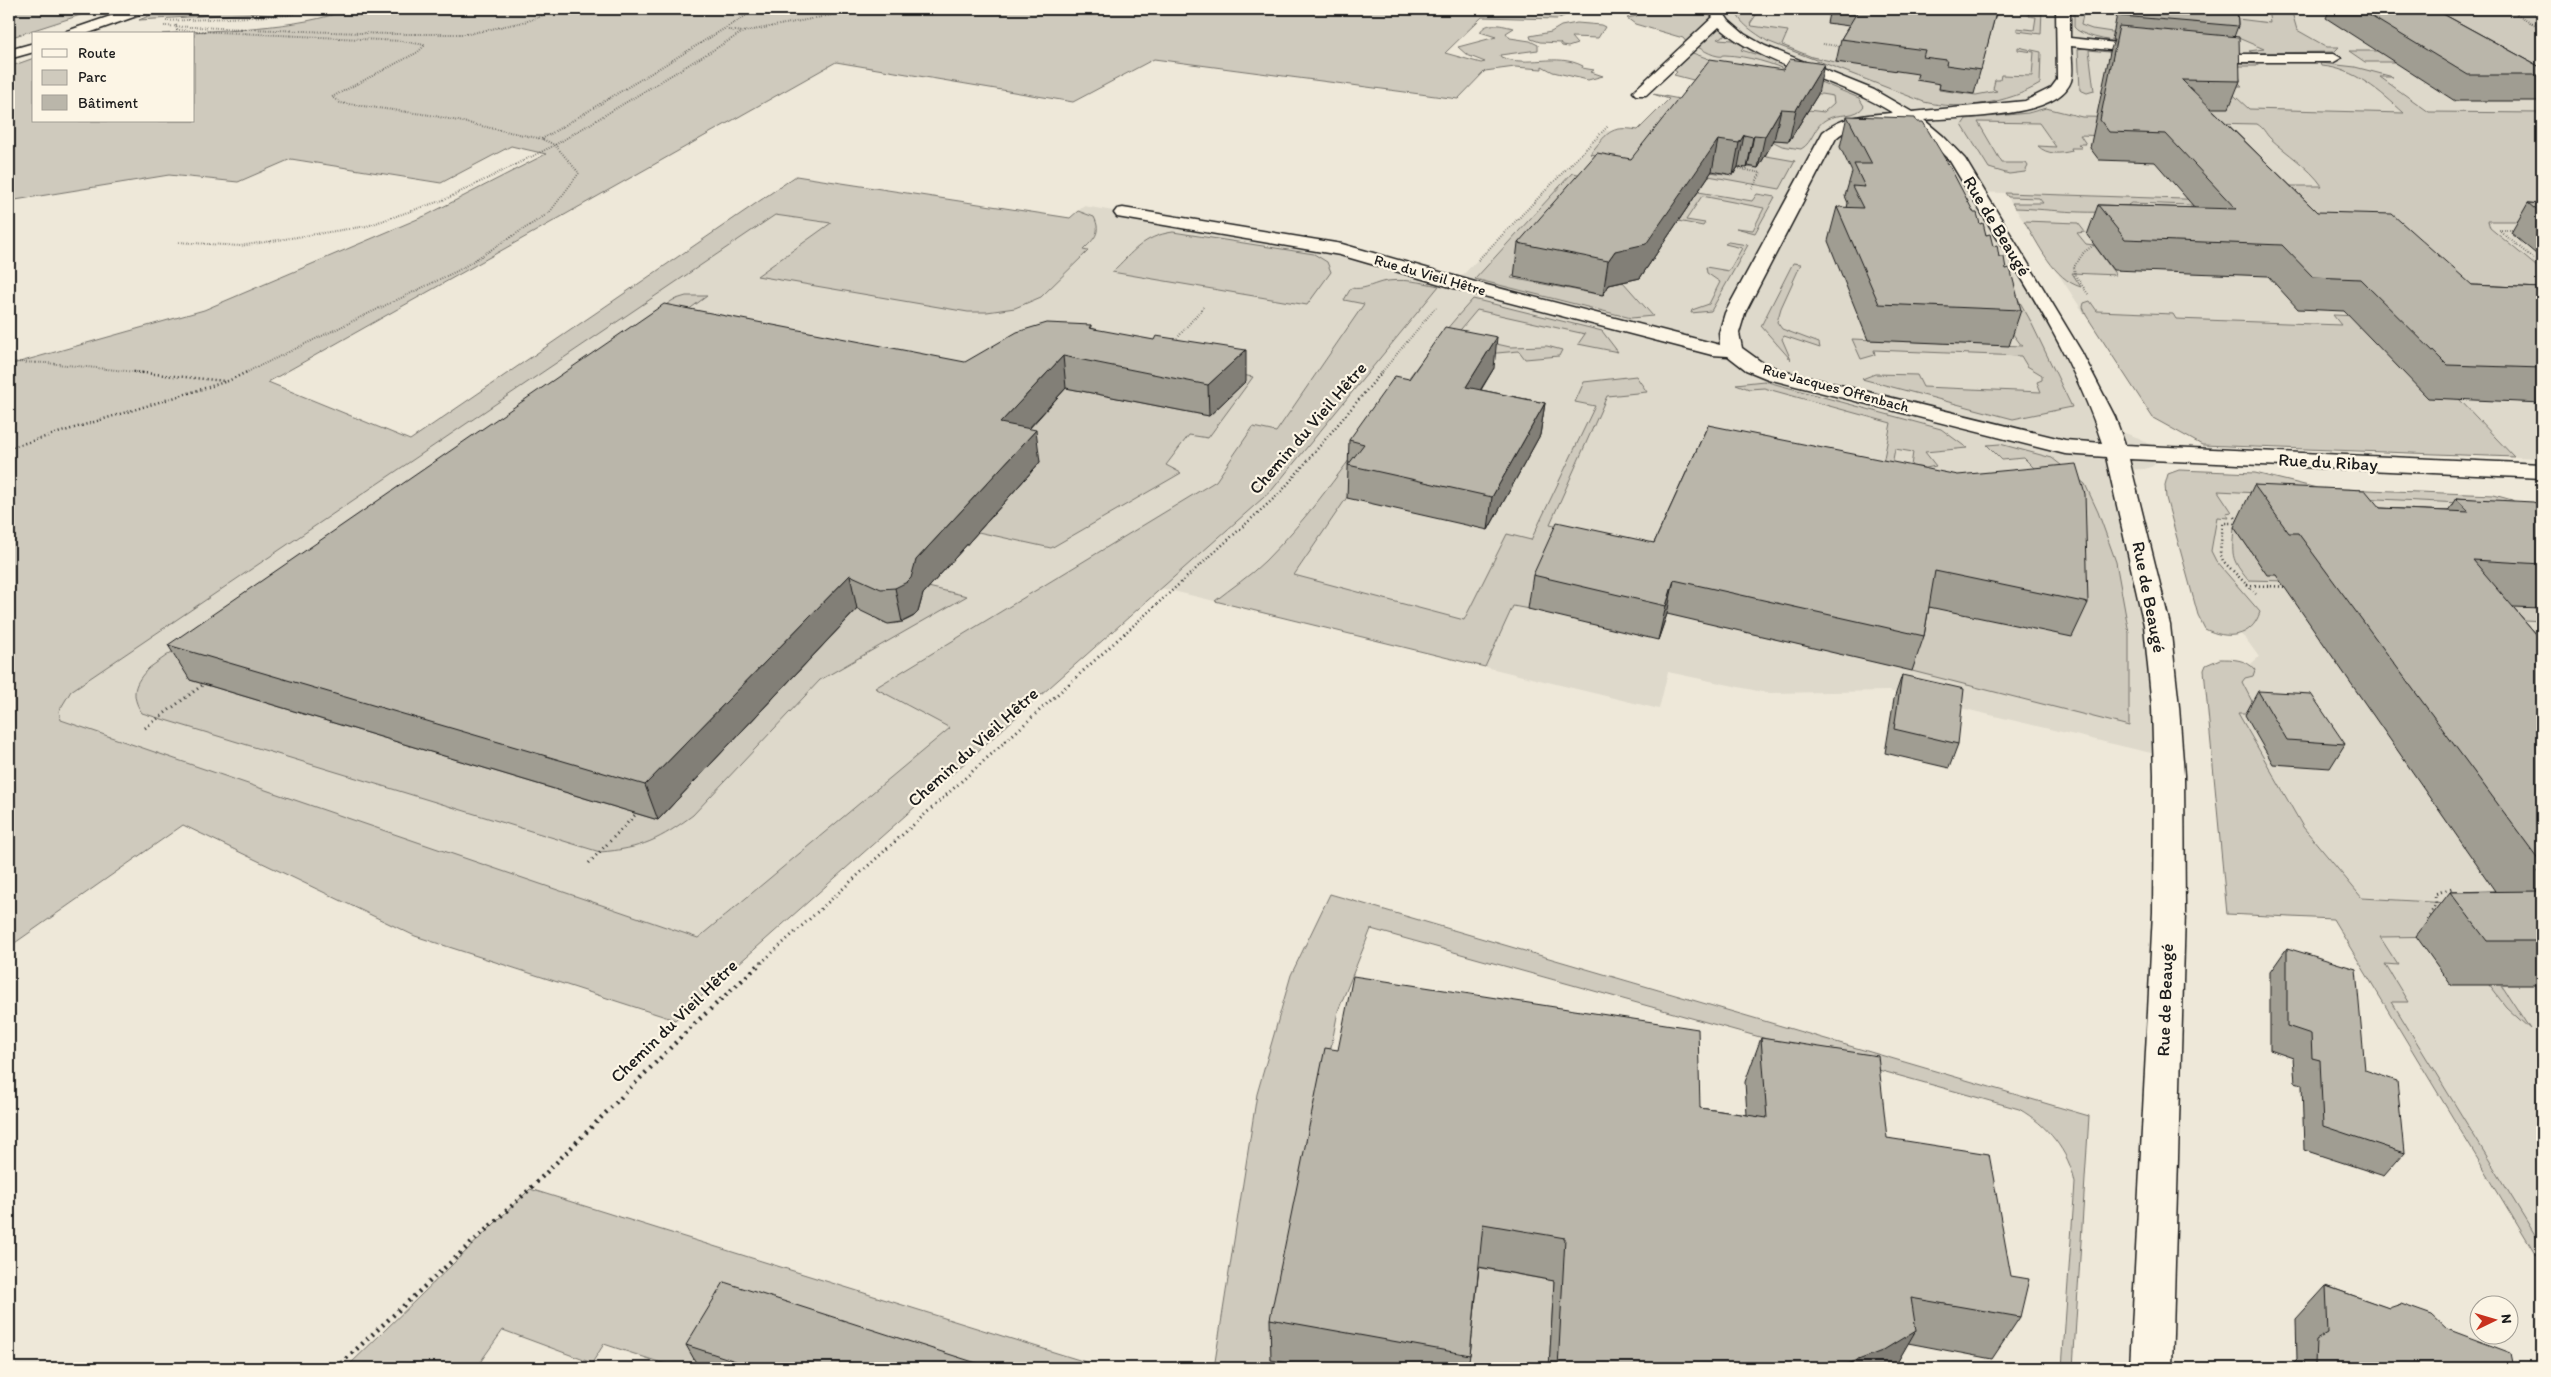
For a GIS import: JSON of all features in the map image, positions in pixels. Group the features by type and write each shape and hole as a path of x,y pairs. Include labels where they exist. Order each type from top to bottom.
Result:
{"street":[{"path":"78,32 143,9"},
{"path":"1732,350 1729,337 1735,313 1829,135 1840,126 1856,121 2028,105 2044,99 2057,91 2064,80 2063,9"},
{"path":"1641,92 1717,14"},
{"name":"Rue de Beaugé","path":"1717,14 1729,30 1752,45 1864,91 1910,117 1943,143 1957,159 2074,355 2104,419 2140,550 2158,637 2167,729 2170,893 2151,1368"},
{"path":"2063,41 2167,52"},
{"path":"9,55 32,47"},
{"path":"2188,54 2237,58 2334,58"},
{"name":"Rue du Vieil Hêtre","path":"1123,213 1342,250 1719,351 1732,350"},
{"name":"Rue Jacques Offenbach","path":"1732,350 1757,368 1775,375 2048,443 2114,451"},
{"name":"Rue du Ribay","path":"2114,451 2542,472"}],"path":[{"path":"160,21 290,15 305,9"},
{"path":"9,448 228,381 459,270 550,213 578,173 555,145 542,139 430,115 340,103 332,97 418,52 425,45 402,41 177,30 176,25 388,34 468,34 528,21 560,9"},
{"path":"542,139 709,37 727,30 738,20 757,9"},
{"path":"727,30 744,32 863,9"},
{"path":"2516,9 2517,14 2542,29"},
{"path":"2530,23 2542,22"},
{"path":"176,242 240,246 366,226 446,199 555,145 744,32"},
{"path":"1821,44 1844,47"},
{"name":"Chemin du Vieil Hêtre","path":"336,1368 530,1189 692,1026 1282,492 1456,282 1608,126"},
{"path":"1737,168 1761,173 1752,189"},
{"path":"2525,230 2500,230 2542,266"},
{"path":"2088,294 2075,275 2074,267 2084,252 2094,244"},
{"path":"1168,348 1204,306"},
{"path":"9,362 47,363 228,381"},
{"path":"2235,517 2239,523 2223,523 2220,553 2223,561 2256,594"},
{"path":"2246,585 2290,587"},
{"path":"144,728 204,684"},
{"path":"589,863 636,814"},
{"path":"2432,929 2427,922 2436,904 2435,894 2452,888"}],"shaded area":[{"path":"1714,9 2542,9 2542,458 2202,445 2153,418 2005,193 1976,192 2119,431 2139,438 2154,448 2157,454 2157,461 2153,466 2145,469 2121,470 2168,757 1889,691 1767,693 1668,672 1659,709 1161,588 675,1020 9,714 796,176 1070,218 1084,206 1342,250 1456,282 1604,130 1696,145 1740,80 1667,68 1717,15"},
{"path":"2183,483 2494,495 2512,500 2520,506 2542,507 2542,1255 2535,1254 2333,919 2227,914 2221,689 2259,657 2246,639 2223,619"}],"green space":[{"path":"9,9 99,9 9,38"},
{"path":"165,9 295,9 289,11 139,20"},
{"path":"347,9 1579,9 1557,19 1482,17 1445,53 1481,63 1485,62 1467,55 1458,47 1496,37 1480,32 1487,26 1500,25 1514,28 1506,33 1510,38 1530,41 1538,45 1538,50 1500,55 1501,57 1521,61 1563,60 1583,66 1582,68 1594,70 1591,72 1603,76 1588,80 1553,72 1542,66 1542,69 1515,67 1485,71 1458,99 1154,59 1073,102 836,62 268,382 410,440 796,176 1070,218 1078,211 1094,217 1097,232 1083,250 1088,251 1041,297 1015,308 987,312 968,312 757,276 831,223 775,215 71,691 59,711 61,720 698,938 950,728 875,688 1216,481 1253,427 1276,432 1364,304 1344,300 1351,288 1363,288 1396,280 1439,286 1272,490 675,1020 415,936 183,825 9,947 9,365 204,310 427,215 546,154 511,146 441,183 291,159 238,182 169,175 9,201 9,67 32,59 32,122 195,122 195,32 283,25 329,16"},
{"path":"1589,9 1701,9 1728,25 1726,30 1729,33 1717,39 1733,40 1744,46 1741,50 1800,67 1806,71 1801,74 1859,98 1864,106 1861,110 1852,114 1827,119 1819,125 1808,143 1801,149 1782,146 1770,140 1721,137 1715,147 1795,161 1780,189 1692,173 1694,170 1733,175 1738,167 1758,168 1762,162 1741,158 1737,164 1721,161 1723,156 1701,153 1698,157 1658,150 1637,178 1658,182 1657,185 1752,201 1757,194 1775,197 1755,233 1736,228 1753,230 1764,208 1702,196 1686,220 1705,223 1703,226 1678,221 1690,203 1592,185 1511,278 1602,295 1609,285 1623,282 1653,316 1631,318 1475,279 1572,173 1630,183 1644,163 1590,154 1605,136 1615,130 1638,130 1669,99 1653,94 1685,100 1696,90 1692,89 1697,84 1695,83 1697,81 1674,75 1677,72 1671,68 1686,53 1690,52 1744,72 1747,75 1744,78 1753,82 1792,73 1751,58 1718,56 1710,53 1687,43 1683,38 1635,24 1627,18 1637,16 1633,12 1584,11","holes":["1784,88 1833,96 1834,103 1824,112 1808,110 1789,141 1722,137 1749,96 1776,100"]},
{"path":"1736,9 1760,9 1750,24 1752,26 1788,31 1782,45 1812,57 1840,63 1916,9 1940,84 1939,90 1976,95 1997,91 1993,89 1995,80 2000,80 2001,75 2032,76 2034,52 2018,50 2018,47 2041,52 2040,84 2014,96 1984,104 1953,106 1924,102 1767,41 1743,23"},
{"path":"2030,9 2042,9 2041,34 2017,31 2017,28 2034,30 2036,17 2028,16"},
{"path":"2074,9 2084,9 2081,25 2092,29 2199,45 2197,51 2131,44 2094,37 2081,33 2074,27"},
{"path":"2157,9 2270,23 2268,9 2291,9 2297,30 2327,47 2339,47 2334,52 2253,53 2249,51 2264,49 2236,37 2228,38"},
{"path":"2291,9 2542,9 2542,21 2539,22 2542,23 2542,102 2485,68 2431,62 2365,62 2349,51 2411,51 2341,14"},
{"path":"1577,23 1605,27 1598,38 1571,37 1577,44 1568,47 1562,46 1560,43 1540,42 1531,39 1530,36 1551,32 1561,26"},
{"path":"2078,49 2153,54 2147,56 2089,50 2094,91 2087,93 2080,90"},
{"path":"2192,58 2258,64 2257,66 2221,66 2242,86 2224,86 2249,109 2404,113 2386,97 2356,76 2345,71 2321,66 2320,63 2355,67 2393,77 2380,77 2429,112 2542,113 2542,221 2488,221 2490,228 2542,271 2542,297 2459,399 2514,457 2202,445 2153,418 2086,315 2083,307 2084,303 2090,301 2097,311 2173,314 2176,319 2341,325 2333,315 2465,320 2220,206 2131,203 2128,205 2131,208 2117,211 2074,212 2015,208 2012,203 2043,203 2039,198 2008,197 2005,193 2272,202 2287,186 2322,186 2311,173 2270,138 2257,124 2118,121 2133,137 2080,135 2086,144 2078,144 2082,148 2071,148 2072,151 2059,153 2046,151 2038,146 2056,147 2039,123 1978,122 2002,163 2026,163 2028,166 2025,172 2009,174 1989,168 1962,125 1966,119 2028,113 2046,108 2082,117 2149,118"},
{"path":"2024,221 2078,223 2085,232 2077,233 2086,244 2094,245 2116,275 2072,273 2081,287 2071,283 2062,277 2048,260"},
{"path":"1975,224 2029,318 2072,407 2013,419 1862,379 1875,374 1917,375 1923,387 2041,392 2037,382 2042,380 2042,375 2027,366 2021,356 1874,350 1875,355 1861,359 1852,339 2022,346 2009,329"},
{"path":"1173,232 1314,254 1327,262 1331,272 1307,305 1112,272 1146,241"},
{"path":"1728,242 1748,245 1711,311 1691,313 1692,310 1709,304 1720,282 1707,273 1706,267 1729,271 1742,248 1725,244"},
{"path":"1793,263 1801,264 1781,308 1777,322 1782,329 1819,343 1820,348 1784,336 1782,339 1791,360 1761,326"},
{"path":"686,296 707,296 190,680 658,820 882,583 874,615 882,622 888,624 899,623 914,616 914,600 928,587 967,596 820,680 693,815 650,841 614,851 600,852 142,713 138,707 135,689 149,668 673,300"},
{"path":"1473,299 1602,331 1618,352 1578,344 1585,334 1477,310 1456,335 1510,347 1547,346 1562,350 1559,356 1525,359 1519,351 1486,354 1494,368 1442,358 1294,575 1464,620 1507,534 1531,540 1595,406 1575,402 1584,382 1636,376 1647,392 1607,396 1550,524 1660,549 2063,497 2024,458 2002,460 1987,445 2000,444 2052,458 2085,484 2098,512 2116,562 2129,633 2129,726 1912,671 1917,638 1552,556 1529,609 1513,606 1485,667 1215,601 1265,561 1293,531 1320,499 1419,364"},
{"path":"1037,338 1253,377 1208,438 1189,435 1166,465 1181,473 1051,548 978,532 1039,463 1004,455 1066,388 1209,416"},
{"path":"1764,381 1941,429 1967,448 1925,452 1936,466 1926,468 1911,466 1913,452 1895,449 1889,480 1880,478 1891,423 1764,388 1749,389 1736,384"},
{"path":"2179,470 2255,473 2317,488 2494,495 2512,500 2520,506 2218,491 2232,512 2226,513 2229,518 2217,517 2211,551 2216,561 2260,612 2256,621 2245,632 2222,635 2205,629 2198,615 2166,498 2165,485 2168,474"},
{"path":"2234,527 2267,574 2281,575 2285,581 2248,580 2235,561"},
{"path":"2493,605 2542,608 2542,621 2457,616"},
{"path":"2220,659 2244,662 2255,670 2253,676 2245,678 2242,682 2258,713 2238,713 2303,827 2362,898 2448,903 2530,1029 2506,1007 2451,936 2380,937 2398,965 2385,964 2408,1002 2392,1002 2537,1238 2542,1238 2542,1255 2535,1254 2333,919 2227,914 2204,670 2206,665"},
{"path":"1330,894 2089,1116 2073,1368 2062,1368 2075,1183 2068,1160 2062,1150 2047,1131 2029,1115 2019,1109 1371,929 1338,1011 1271,1360 1315,1368 1214,1368 1257,1094 1291,975"},
{"path":"530,1189 1105,1368 677,1368 604,1344 592,1363 503,1330 476,1368 346,1368"},
{"path":"1476,1267 1554,1281 1549,1368 1465,1368"}],"building":[{"path":"1859,9 1997,9 1981,70 1946,65 1947,60 1923,57 1925,50 1841,39"},
{"path":"2122,9 2237,9 2238,26 2121,16"},
{"path":"2359,9 2434,9 2542,68 2542,75 2468,75"},
{"path":"2119,26 2239,37 2240,81 2182,80 2317,212 2392,214 2472,285 2542,288 2542,368 2447,365 2360,279 2313,277 2282,245 2125,239 2098,205 2236,209 2166,134 2109,132 2100,120"},
{"path":"1710,59 1783,70 1790,59 1824,64 1796,110 1781,109 1765,136 1754,135 1753,137 1744,135 1739,143 1718,140 1646,244 1615,251 1608,261 1518,243 1597,153 1631,159"},
{"path":"1847,116 1915,118 1917,122 1923,122 1950,167 1974,213 1977,213 1980,224 1983,223 1986,235 1990,234 1993,246 1997,245 1999,257 2004,257 2006,269 2010,268 2021,310 1879,304 1837,207 1863,208 1852,186 1865,187 1854,164 1872,164"},
{"path":"2528,203 2542,204 2542,215"},
{"path":"664,304 965,362 1017,332 1047,323 1091,325 1089,328 1154,340 1156,336 1246,350 1208,385 1063,356 1000,423 1036,430 916,560 911,578 895,588 881,589 850,575 645,785 168,645"},
{"path":"1445,327 1497,337 1466,387 1545,403 1492,497 1348,465 1364,444 1349,440 1395,376 1409,379"},
{"path":"1708,425 1958,475 2076,464 2085,494 2088,603 1935,571 1924,636 1674,580 1666,606 1533,575 1557,522 1654,543"},
{"path":"2254,485 2365,490 2380,508 2469,512 2456,498 2533,502 2542,505 2542,564 2473,560 2542,641 2542,864 2298,533 2289,533"},
{"path":"1902,675 1964,689 1958,744 1894,729"},
{"path":"2258,691 2311,694 2345,744 2287,740"},
{"path":"2542,891 2542,941 2487,941 2450,892"},
{"path":"2287,948 2356,969 2365,1070 2397,1081 2404,1153 2323,1126 2320,1060 2312,1058 2311,1034 2287,1026"},
{"path":"1353,976 1698,1029 1700,1108 1767,1118 1761,1038 1878,1056 1887,1138 1989,1154 2011,1276 2029,1279 2020,1317 1911,1298 1916,1330 1882,1351 1837,1368 1558,1368 1565,1238 1483,1224 1470,1355 1270,1319 1325,1048 1338,1050"},
{"path":"724,1282 992,1368 757,1368 686,1345"},
{"path":"2326,1286 2389,1308 2401,1304 2432,1315 2447,1329 2468,1337 2468,1344 2487,1344 2511,1353 2514,1368 2319,1368 2315,1364 2316,1340 2328,1333"}]}
